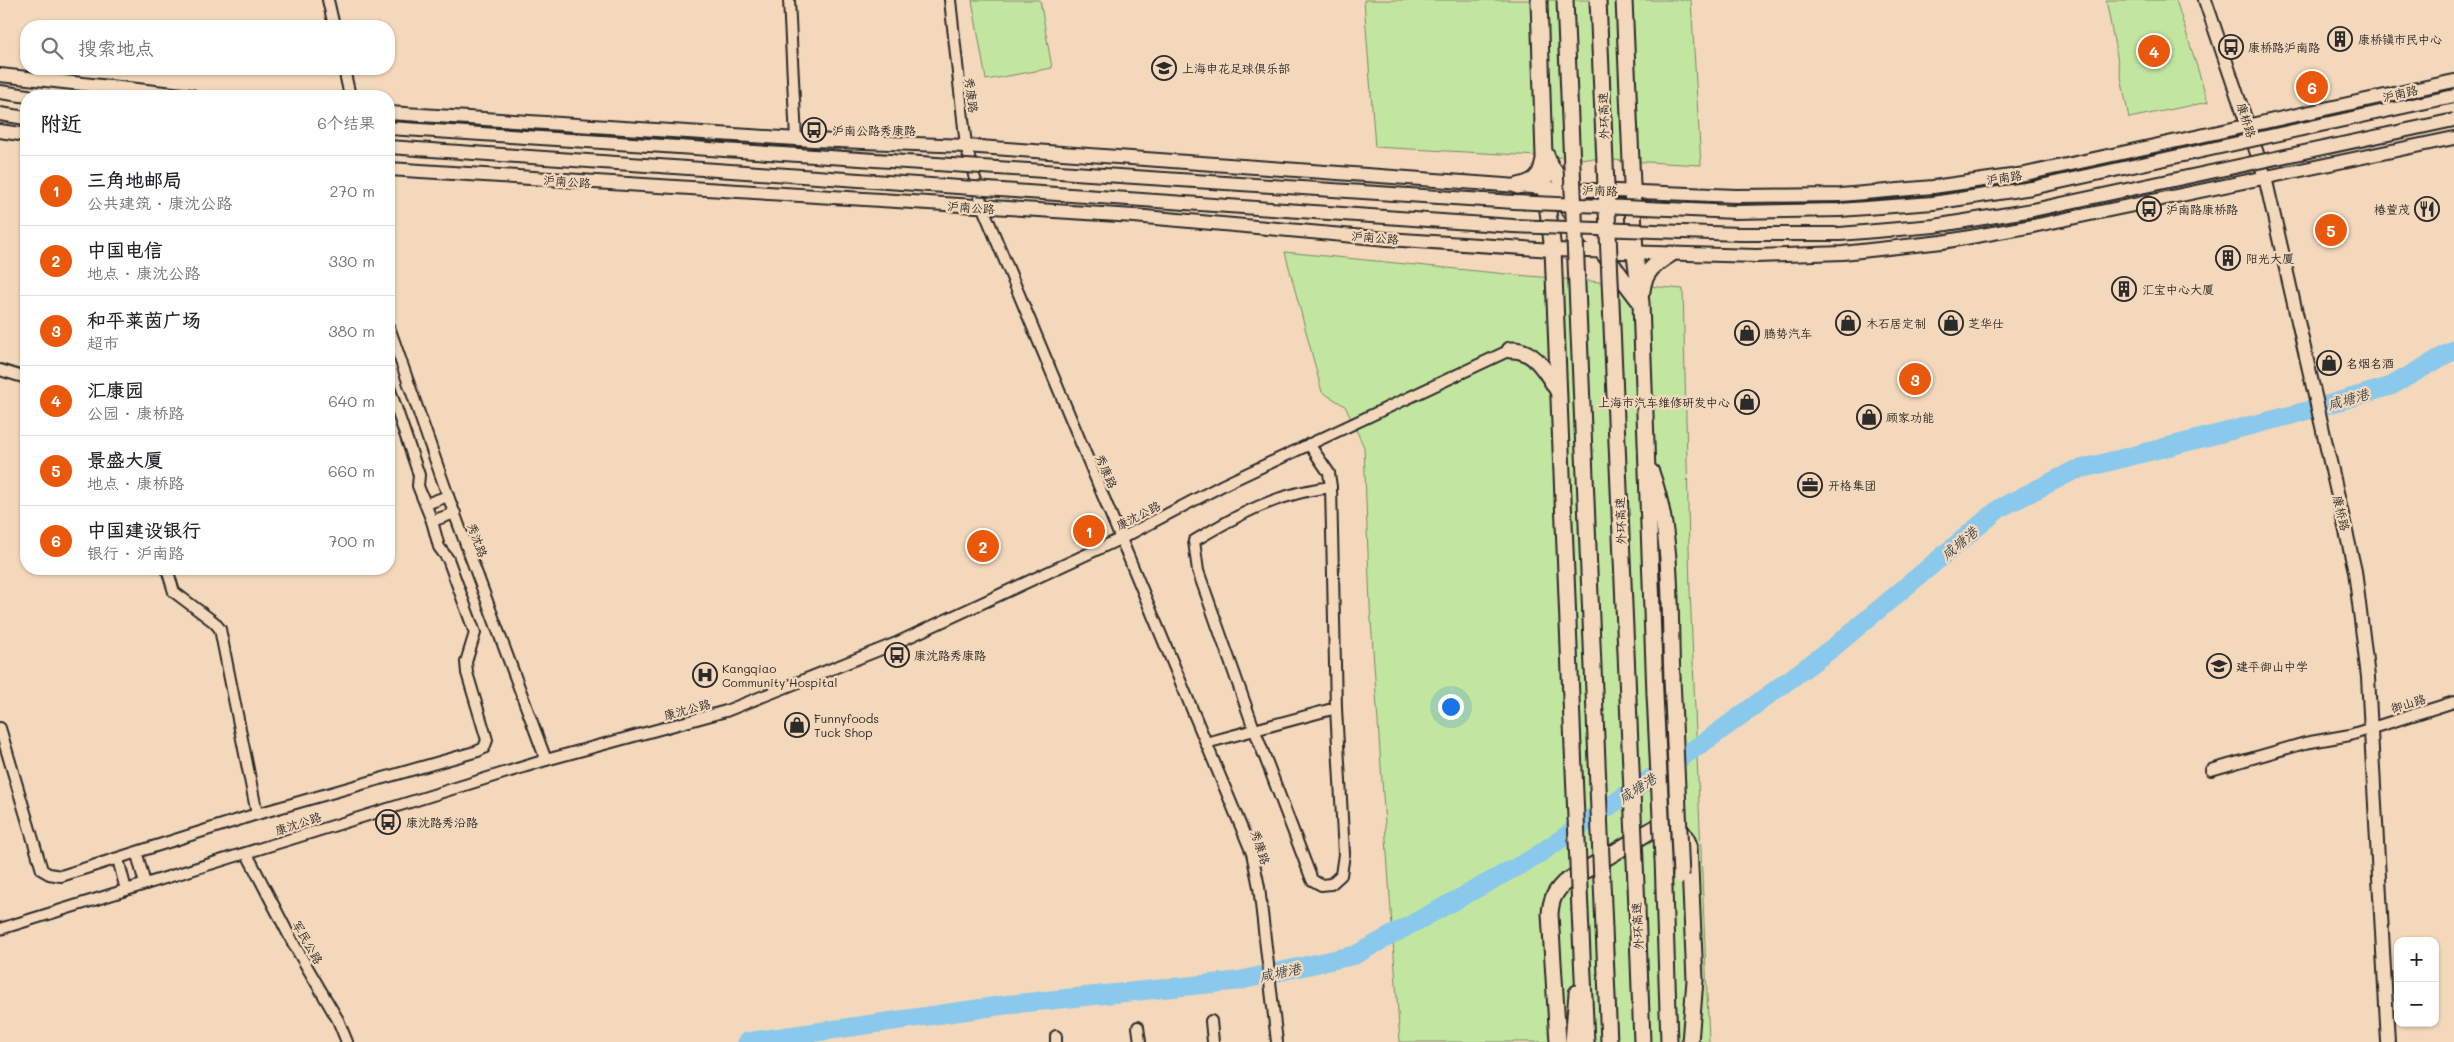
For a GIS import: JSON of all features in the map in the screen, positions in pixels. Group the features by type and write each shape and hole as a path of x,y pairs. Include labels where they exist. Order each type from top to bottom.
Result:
{"highway":[{"path":"1539,0 1545,188 1553,250 1586,1042"},
{"path":"1565,0 1609,1042"},
{"name":"外环高速","path":"1598,0 1642,1042"},
{"path":"1624,0 1635,254 1640,303 1670,1042"},
{"path":"1518,186 1535,180 1540,175 1545,152"},
{"path":"1545,152 1551,167 1570,189 1616,241 1635,254"},
{"path":"1545,188 1577,218 1640,303"},
{"path":"1640,303 1642,284 1651,267 1671,254"},
{"path":"1510,350 1518,350 1535,360 1559,392"},
{"path":"1646,459 1659,494 1664,524 1685,989 1690,1020"},
{"path":"1558,1042 1550,914 1551,902 1556,891 1564,883 1660,825 1672,824 1684,832 1689,845 1695,980 1690,1020 1690,1042"},
{"path":"1573,1042 1575,1002 1583,970"},
{"path":"1675,1042 1685,989"}],"main road":[{"name":"康桥路","path":"2205,0 2265,177 2347,533 2360,604 2367,669 2388,1042"},
{"path":"0,75 137,90"},
{"name":"沪南路","path":"1545,188 1736,196 1831,195 1933,187 2025,174 2249,127 2454,81"},
{"path":"0,92 20,95"},
{"path":"395,128 1514,202 1735,212 1840,210 1933,203 2023,189 2454,96"},
{"path":"395,113 796,139 966,146 1545,188"},
{"path":"0,114 20,117"},
{"path":"395,147 1513,226 1740,234 1840,234 1934,226 2033,210 2454,120"},
{"path":"0,131 20,134"},
{"path":"1553,250 1635,254 1756,256 1833,253 1942,242 2034,226 2454,138"},
{"name":"沪南公路","path":"395,169 1134,216 1377,238 1553,250"}],"street":[{"path":"328,0 333,20"},
{"path":"789,0 796,139"},
{"name":"秀康路","path":"950,0 966,146 984,208 1252,853 1259,887 1278,1042"},
{"path":"345,75 349,90"},
{"name":"秀沈路","path":"395,343 454,513 546,760"},
{"name":"康沈公路","path":"0,930 247,854 331,825 546,760 726,711 894,644 1122,538 1225,484 1510,350"},
{"path":"0,370 20,376"},
{"path":"0,728 42,870 49,874 61,876 136,854 258,814 478,752 484,748 487,740 467,673 466,662 475,633 445,552 439,547 432,521 418,486 419,474 395,404"},
{"path":"1309,444 1328,473 1331,487 1336,708 1344,854 1341,875 1331,884 1321,885 1312,880 1254,730 1198,571 1194,541 1243,512 1301,490 1331,487"},
{"path":"426,504 448,496"},
{"path":"432,521 454,513"},
{"path":"169,575 174,592 214,622 220,629 258,814"},
{"name":"御山路","path":"2211,770 2290,747 2350,736 2454,702"},
{"path":"1206,743 1336,708"},
{"path":"136,854 145,884"},
{"name":"军民公路","path":"247,854 293,943 338,1020 347,1042"},
{"path":"118,859 126,890"},
{"path":"1211,1021 1213,1042"},
{"path":"1138,1027 1140,1042"}],"green space":[{"path":"972,0 1040,0 1052,68 986,80"},
{"path":"1364,0 1691,0 1701,165 1375,147"},
{"path":"2106,0 2176,0 2208,102 2129,118"},
{"path":"1285,252 1683,289 1690,590 1709,1042 1400,1042 1370,606 1364,447 1345,406 1322,392"}],"waterway":[{"name":"咸塘港","path":"747,1042 1012,1004 1237,981 1355,955 1533,858 1713,736 1835,646 2000,508 2073,471 2292,415 2391,386 2454,350"}],"place":[{"name":"康桥镇市民中心","path":"2340,39"},
{"name":"康桥路沪南路","path":"2231,47"},
{"name":"汇康园","path":"2154,51"},
{"name":"上海申花足球俱乐部","path":"1164,68"},
{"name":"中国建设银行","path":"2312,87"},
{"name":"沪南公路秀康路","path":"814,130"},
{"name":"沪南路康桥路","path":"2149,209"},
{"name":"椿萱茂","path":"2427,209"},
{"name":"景盛大厦","path":"2331,230"},
{"name":"阳光大厦","path":"2228,258"},
{"name":"汇宝中心大厦","path":"2124,289"},
{"name":"木石居定制","path":"1848,323"},
{"name":"芝华仕","path":"1951,323"},
{"name":"腾势汽车","path":"1747,333"},
{"name":"名烟名酒","path":"2329,363"},
{"name":"和平莱茵广场","path":"1915,379"},
{"name":"上海市汽车维修研发中心","path":"1747,402"},
{"name":"顾家功能","path":"1869,417"},
{"name":"开格集团","path":"1810,485"},
{"name":"三角地邮局","path":"1089,531"},
{"name":"中国电信","path":"983,546"},
{"name":"康沈路秀康路","path":"897,655"},
{"name":"建平御山中学","path":"2219,666"},
{"name":"Kangqiao Community Hospital","path":"705,675"},
{"name":"Funnyfoods Tuck Shop","path":"797,725"},
{"name":"康沈路秀沿路","path":"388,822"}]}
